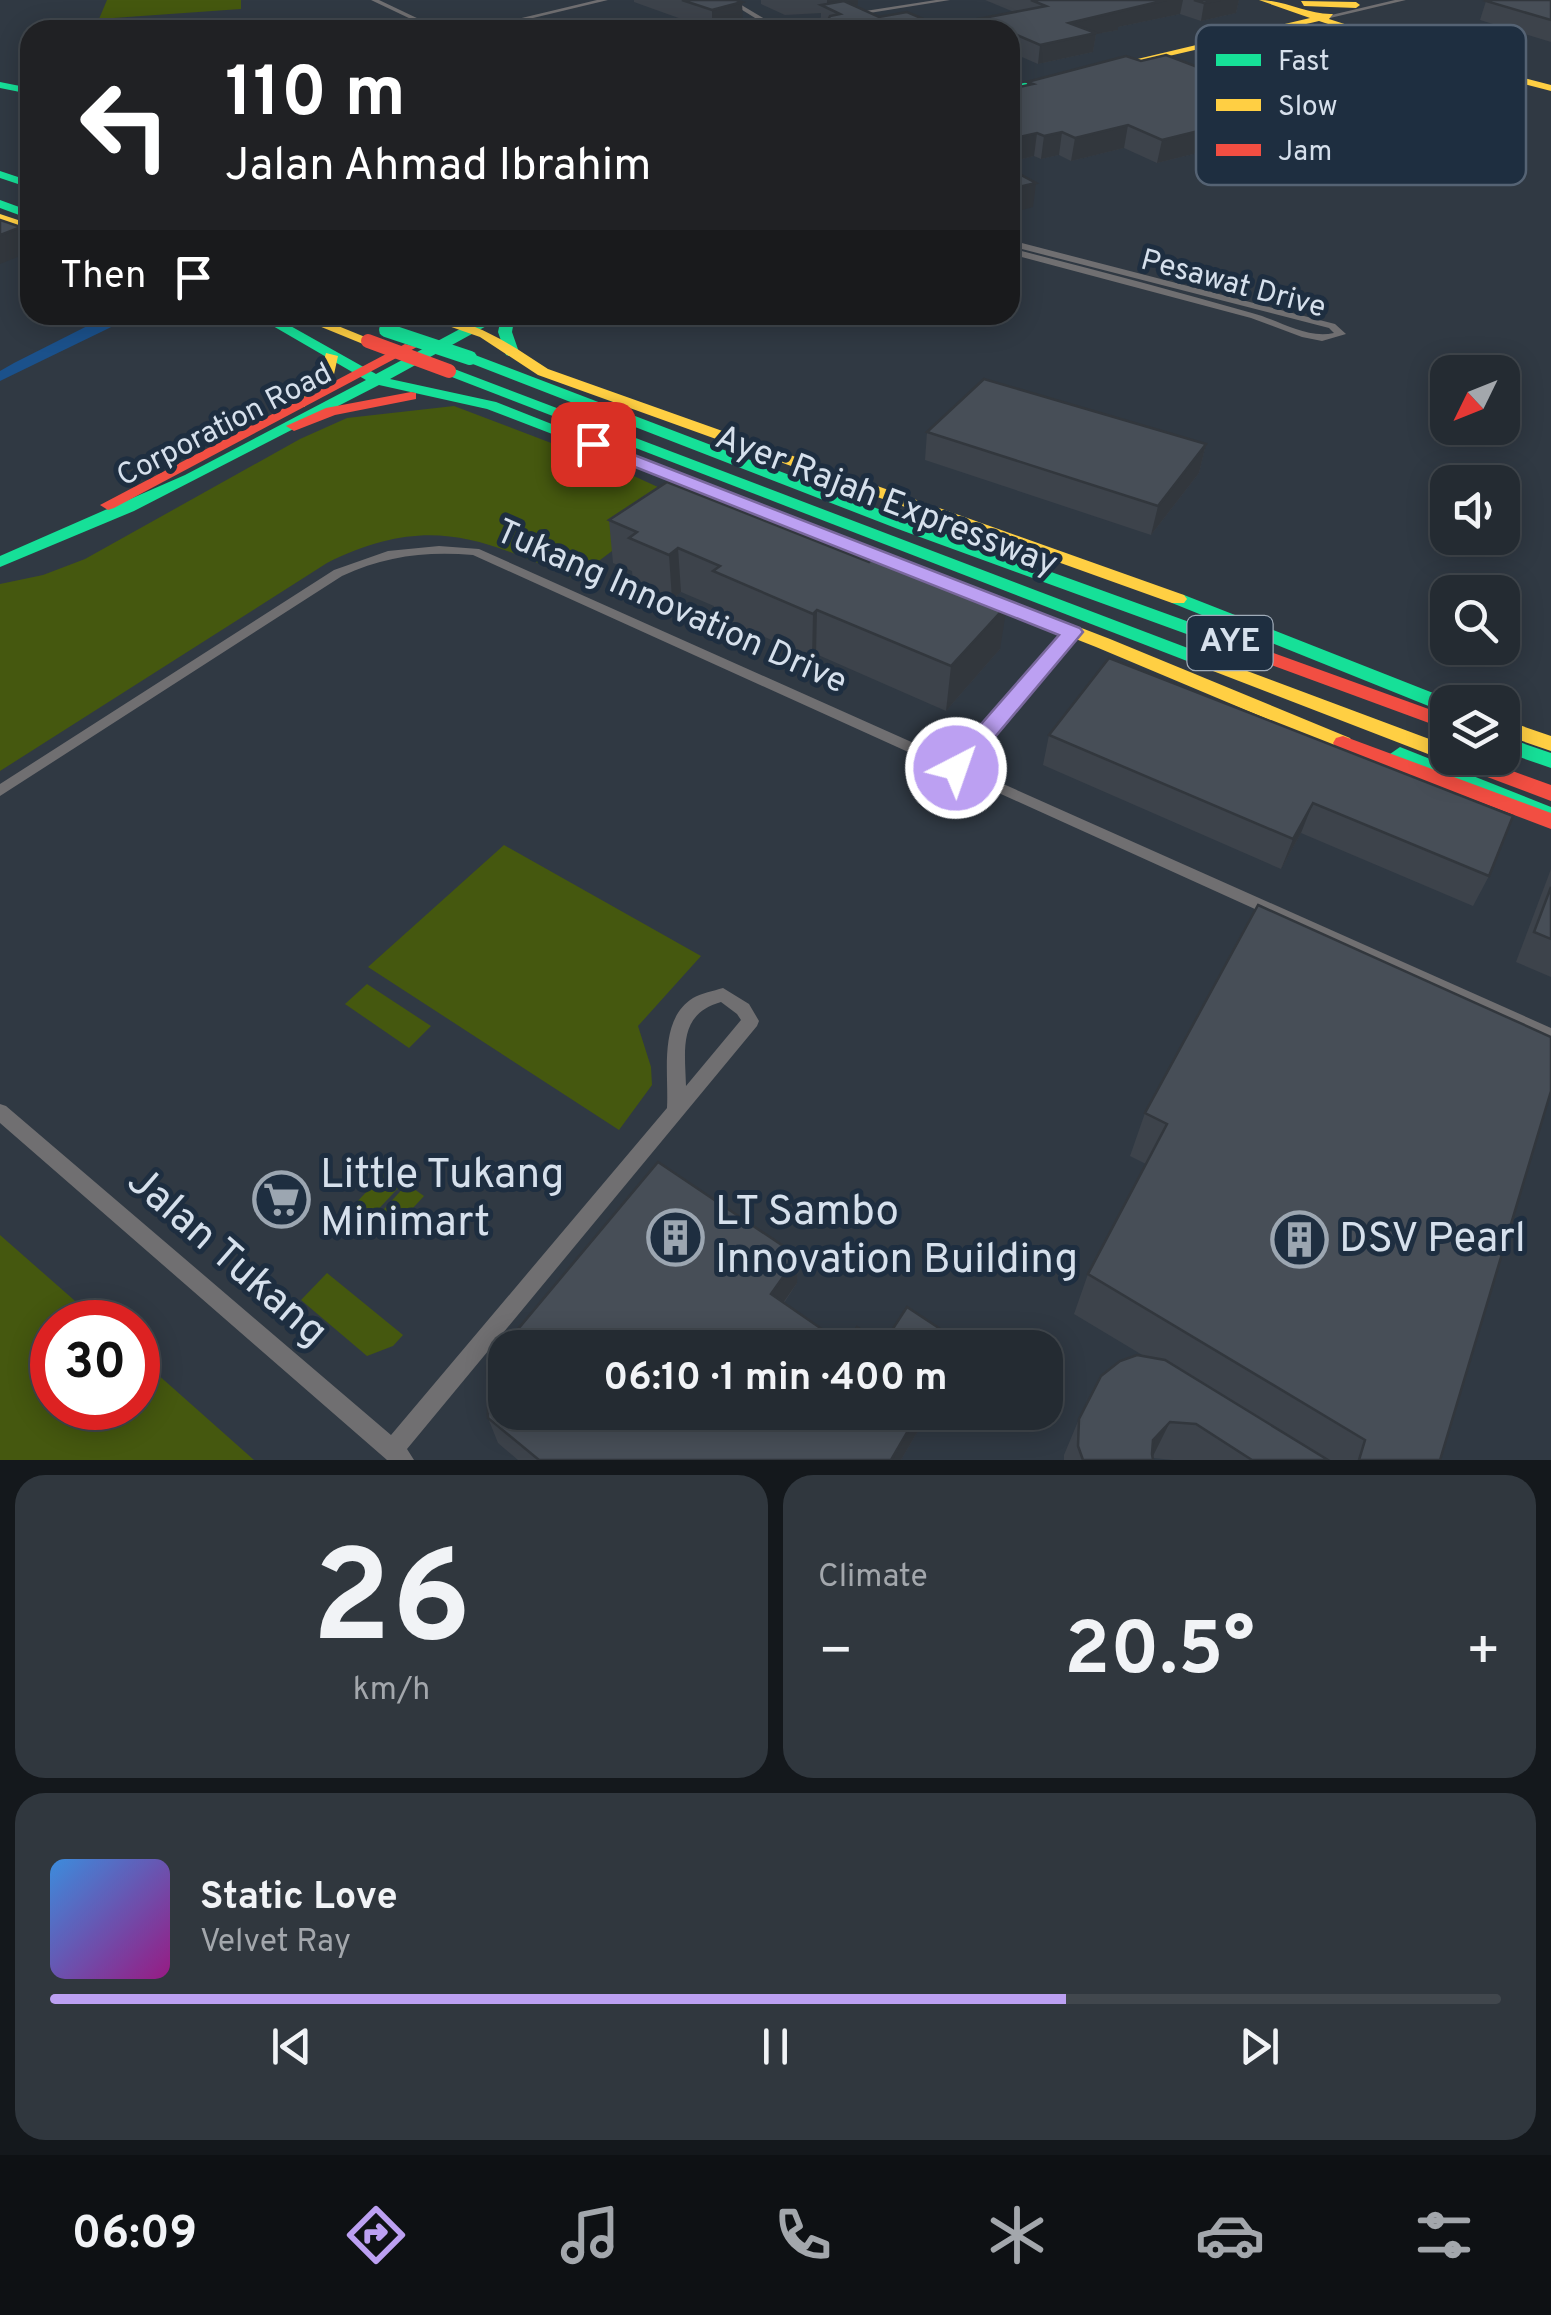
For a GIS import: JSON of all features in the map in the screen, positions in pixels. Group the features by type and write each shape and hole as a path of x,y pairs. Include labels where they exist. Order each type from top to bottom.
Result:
{"main road":[{"path":"1226,25 1277,9 1370,16"},
{"path":"1277,9 1370,16"},
{"path":"1277,9 1315,25"},
{"path":"1334,25 1370,16"},
{"path":"1020,85 1081,71 1196,35"},
{"path":"1526,78 1551,85"},
{"path":"281,325 369,377 449,382 491,405 1072,632 1424,776 1551,818"},
{"name":"Ayer Rajah Expressway","path":"338,325 470,358 1430,716"},
{"name":"Ayer Rajah Expressway","path":"362,325 449,382 1430,747"},
{"name":"Corporation Road","path":"0,551 85,517 296,415 460,325"},
{"path":"470,325 544,372 1208,610 1348,670"},
{"path":"506,325 513,355"},
{"path":"296,415 326,379 330,356"},
{"path":"296,415 449,382"},
{"name":"Corporation Road","path":"0,562 106,522 296,415"},
{"path":"1014,562 1036,563 1066,572 1430,700"},
{"path":"1023,593 1181,664 1551,818"},
{"path":"1520,733 1551,744"},
{"path":"1520,751 1551,762"},
{"path":"1503,775 1551,793"}],"street":[{"path":"374,0 417,20"},
{"path":"518,20 605,0"},
{"path":"729,0 762,20"},
{"path":"819,20 948,0"},
{"path":"1370,16 1403,0"},
{"name":"Pesawat Drive","path":"1020,246 1332,326 1341,334 1322,338 1302,334 1254,316 1020,254"},
{"name":"Tukang Innovation Drive","path":"0,792 338,573 394,551 432,547 475,552 1551,1036"},
{"path":"956,768 1072,632"},
{"path":"398,1455 751,1021 743,1009 723,995 693,1005 676,1032 676,1109"},
{"name":"Jalan Tukang","path":"0,1112 398,1455"}],"green space":[{"path":"107,0 241,0 241,9 99,19"},
{"path":"454,406 614,467 682,498 575,579 510,552 452,537 424,535 362,548 327,563 0,771 0,584 43,575 85,559 300,439 347,418"},
{"path":"504,845 701,956 638,1026 651,1067 652,1085 619,1130 368,967"},
{"path":"367,984 431,1026 409,1048 345,1004"},
{"path":"387,1170 404,1182 371,1217 354,1205"},
{"path":"407,1184 424,1196 391,1232 374,1220"},
{"path":"0,1235 74,1300 30,1300 30,1430 160,1430 160,1377 254,1460 0,1460"},
{"path":"327,1273 403,1335 393,1346 367,1356 301,1300"}],"water":[{"path":"90,325 115,325 0,381 0,371"}],"building":[{"path":"682,0 736,0 742,2 712,10"},
{"path":"1031,0 1166,0 1069,23 1096,33 1040,45 1020,36 1020,20 978,19 1046,6"},
{"path":"1551,0 1551,20 1486,1"},
{"path":"844,1 879,17 907,12 926,20 828,20 840,14 821,5"},
{"path":"1166,55 1196,66 1196,132 1162,140 1128,125 1075,138 1062,132 1020,137 1020,87 1033,84 1027,82 1126,56 1141,61"},
{"path":"1020,174 1036,183 1020,187"},
{"path":"0,220 20,227 20,227 0,235"},
{"path":"984,379 1206,444 1158,506 927,432"},
{"path":"667,482 869,562 873,558 987,603 991,599 1007,605 951,666 713,571 720,566 678,548 669,555 629,538 637,532 609,520"},
{"path":"1109,658 1513,816 1489,876 1313,803 1293,839 1049,735"},
{"path":"1551,887 1551,939 1534,932"},
{"name":"DSV Pearl","path":"1258,905 1551,1037 1551,1091 1440,1460 1359,1460 1365,1440 1088,1274 1167,1124 1145,1113"},
{"path":"658,1162 798,1256 771,1294 823,1330 517,1330"},
{"path":"907,1307 942,1330 892,1330"},
{"path":"1137,1355 1165,1360 1328,1460 1252,1460 1196,1424 1170,1422 1153,1440 1153,1460 1083,1460 1078,1446 1079,1419 1101,1376 1120,1361"},
{"path":"503,1430 908,1430 891,1460 539,1460"}],"traffic: fast":[{"path":"1020,87 1051,80"},
{"path":"0,85 20,89"},
{"path":"0,174 20,181"},
{"path":"0,204 20,211"},
{"path":"279,325 376,380 491,405 683,479"},
{"path":"0,562 190,478 478,325"},
{"path":"506,325 513,355"},
{"path":"386,330 470,358"},
{"path":"470,358 904,525 1232,644"},
{"path":"449,371 1207,662"},
{"path":"1178,599 1430,699"},
{"path":"1520,750 1551,761"},
{"path":"1400,754 1551,816"}],"traffic: slow":[{"path":"1263,0 1340,25"},
{"path":"1304,3 1356,5"},
{"path":"1291,25 1330,16"},
{"path":"1113,66 1196,47"},
{"path":"1526,81 1551,88"},
{"path":"0,218 20,225"},
{"path":"326,325 368,341"},
{"path":"456,325 485,334 543,372 1178,599"},
{"path":"299,404 326,379 331,356"},
{"path":"683,479 1103,643 1343,743"},
{"path":"1207,662 1430,747"},
{"path":"1520,733 1551,744"}],"traffic: jam":[{"path":"368,341 449,371"},
{"path":"108,505 410,347"},
{"path":"294,426 331,411 411,396"},
{"path":"1232,644 1430,716"},
{"path":"1343,743 1551,821"},
{"path":"1503,775 1551,793"}],"place":[{"name":"Little Tukang Minimart","path":"281,1200"},
{"name":"LT Sambo Innovation Building","path":"676,1237"},
{"name":"DSV Pearl","path":"1300,1240"}],"route":[{"path":"593,444 1072,632 956,768"}]}
